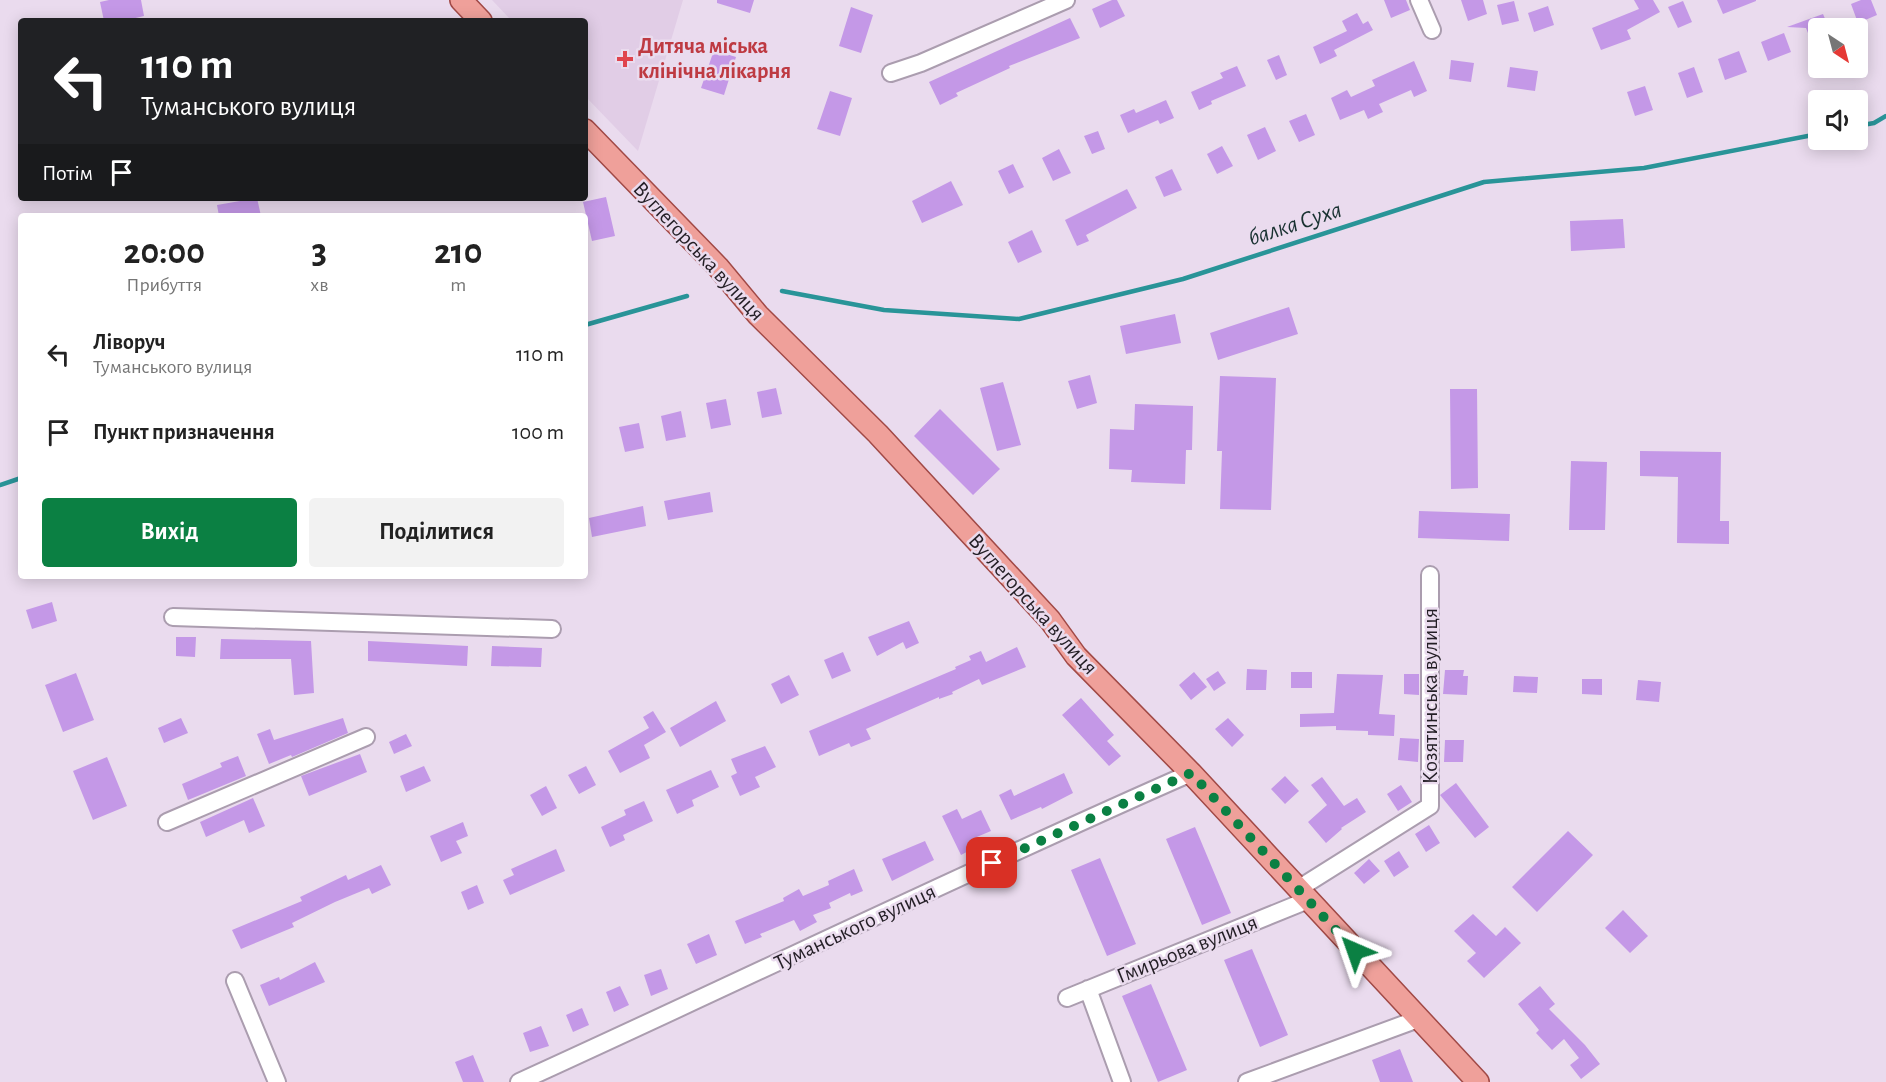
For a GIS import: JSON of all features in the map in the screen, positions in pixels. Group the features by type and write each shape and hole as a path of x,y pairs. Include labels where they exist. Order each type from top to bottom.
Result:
{"main road":[{"path":"461,0 478,18"},
{"name":"Вуглегорська вулиця","path":"588,133 718,267 758,315 878,434 1050,620 1076,656 1191,773 1478,1082"}],"street":[{"path":"891,73 921,63 1066,0"},
{"path":"1419,0 1432,30"},
{"name":"Козятинська вулиця","path":"1303,894 1430,806 1430,575"},
{"path":"173,617 552,629"},
{"path":"167,822 366,737"},
{"name":"Туманського вулиця","path":"519,1082 888,913 1055,833 1191,773"},
{"name":"Гмирьова вулиця","path":"1067,998 1303,894"},
{"path":"235,981 277,1082"},
{"path":"1088,989 1122,1082"},
{"path":"1247,1082 1418,1018"}],"shaded area":[{"name":"Дитяча міська клінічна лікарня","path":"492,0 683,0 638,151 588,99 588,18 509,18"}],"building":[{"path":"141,0 144,16 103,18 100,2"},
{"path":"717,0 754,0 750,13 717,3"},
{"path":"1117,0 1125,16 1100,28 1092,9"},
{"path":"1384,0 1406,0 1410,10 1391,18"},
{"path":"1461,0 1483,0 1487,14 1468,21"},
{"path":"1634,0 1653,0 1660,12 1627,30 1631,39 1601,50 1592,28 1639,9"},
{"path":"1717,0 1756,0 1756,1 1723,14"},
{"path":"1861,0 1871,0 1877,15 1868,19 1856,18 1851,4"},
{"path":"1514,1 1519,21 1502,25 1497,5"},
{"path":"1683,1 1692,22 1678,28 1668,7"},
{"path":"1548,6 1554,25 1534,32 1528,13"},
{"path":"851,7 873,15 861,53 839,46"},
{"path":"1357,13 1363,24 1368,21 1373,30 1334,50 1337,56 1320,64 1313,47 1347,31 1342,21"},
{"path":"1823,14 1825,18 1812,18"},
{"path":"1070,18 1080,38 1009,66 1010,68 956,93 958,96 940,105 929,82"},
{"path":"1808,19 1808,33 1806,28 1787,27"},
{"path":"1784,33 1791,52 1768,61 1761,42"},
{"path":"714,50 736,57 724,95 701,88"},
{"path":"1739,51 1747,72 1725,80 1718,59"},
{"path":"1279,55 1287,75 1276,80 1267,60"},
{"path":"1451,60 1474,63 1471,82 1449,79"},
{"path":"1414,61 1427,91 1414,97 1411,90 1379,104 1383,112 1368,119 1364,110 1340,120 1331,98 1347,90 1351,97 1375,86 1372,80"},
{"path":"1237,66 1246,86 1211,101 1212,104 1199,110 1191,92 1223,78 1220,73"},
{"path":"1510,67 1538,71 1535,91 1507,87"},
{"path":"1694,67 1703,92 1687,98 1678,73"},
{"path":"1645,86 1653,110 1635,116 1627,92"},
{"path":"830,91 852,98 840,136 817,129"},
{"path":"1166,100 1174,118 1160,124 1158,120 1128,133 1120,115 1134,109 1136,113"},
{"path":"1306,114 1315,135 1299,142 1289,121"},
{"path":"1265,127 1276,151 1258,160 1247,135"},
{"path":"1098,131 1105,149 1092,154 1084,136"},
{"path":"1222,146 1233,166 1217,174 1207,154"},
{"path":"1059,149 1071,173 1053,181 1042,158"},
{"path":"1013,164 1024,187 1009,194 998,171"},
{"path":"1172,169 1182,190 1164,197 1155,177"},
{"path":"951,181 963,205 922,223 912,201"},
{"path":"1127,189 1137,208 1086,235 1089,241 1077,246 1065,220"},
{"path":"606,197 615,236 592,241 588,213 586,213 583,202"},
{"path":"258,201 260,213 218,213 217,205"},
{"path":"1623,219 1625,248 1571,251 1570,221"},
{"path":"1032,230 1042,252 1018,263 1008,242"},
{"path":"1289,307 1298,334 1218,360 1210,333"},
{"path":"1175,314 1181,343 1126,354 1120,326"},
{"path":"1090,375 1097,403 1077,409 1068,381"},
{"path":"1220,376 1276,378 1271,510 1220,509 1222,451 1217,451"},
{"path":"1003,382 1021,445 997,451 980,388"},
{"path":"776,388 782,414 762,418 757,392"},
{"path":"1450,389 1477,389 1478,488 1451,489"},
{"path":"726,399 731,425 711,429 706,403"},
{"path":"1135,404 1193,406 1192,450 1186,450 1185,484 1131,482 1132,470 1109,469 1110,429 1134,430"},
{"path":"940,409 1000,469 973,495 914,436"},
{"path":"681,411 686,437 666,441 661,416"},
{"path":"639,423 644,448 625,452 619,427"},
{"path":"1640,451 1721,452 1720,521 1729,521 1729,544 1677,543 1678,477 1640,476"},
{"path":"1571,461 1607,462 1605,530 1569,530"},
{"path":"710,492 713,512 668,520 664,501"},
{"path":"643,506 646,526 592,537 589,518"},
{"path":"1419,511 1510,514 1509,541 1418,538"},
{"path":"52,602 57,621 32,629 26,610"},
{"path":"909,621 919,643 906,649 903,642 877,656 868,637"},
{"path":"176,637 196,637 195,657 176,656"},
{"path":"221,639 311,641 314,693 294,695 291,659 220,659"},
{"path":"368,641 468,646 467,666 368,661"},
{"path":"492,646 542,648 541,667 491,666"},
{"path":"1017,647 1026,667 982,685 979,679 952,692 953,694 939,699 939,697 866,729 871,739 851,747 849,743 819,756 809,731 956,669 955,667 971,660 969,656 981,651 986,662"},
{"path":"843,652 851,671 832,679 824,660"},
{"path":"1247,669 1267,670 1266,690 1246,690"},
{"path":"1445,670 1464,670 1463,676 1468,676 1467,695 1443,694"},
{"path":"1218,671 1226,683 1214,691 1206,679"},
{"path":"1194,672 1207,687 1191,700 1179,685"},
{"path":"1291,672 1312,672 1312,688 1291,688"},
{"path":"76,673 94,720 63,732 45,685"},
{"path":"1337,674 1383,675 1379,714 1395,715 1394,736 1368,735 1368,731 1336,730 1336,726 1300,727 1300,714 1334,713"},
{"path":"1404,674 1419,674 1419,695 1404,694"},
{"path":"789,675 799,695 781,704 771,684"},
{"path":"1514,676 1538,677 1537,693 1513,692"},
{"path":"1582,679 1602,679 1602,695 1582,694"},
{"path":"1638,680 1661,682 1659,702 1636,700"},
{"path":"1081,698 1114,735 1107,741 1121,756 1109,766 1062,715"},
{"path":"716,701 726,721 680,747 670,728"},
{"path":"653,711 666,732 644,745 650,758 620,773 608,751 649,728 643,717"},
{"path":"181,718 188,733 164,743 158,728"},
{"path":"343,718 348,733 292,757 291,755 269,764 257,734 270,729 274,740"},
{"path":"1228,718 1244,735 1232,747 1215,729"},
{"path":"406,734 412,746 394,754 389,742"},
{"path":"1400,738 1419,739 1418,762 1398,760"},
{"path":"1445,740 1464,740 1463,762 1444,762"},
{"path":"765,746 776,767 755,777 760,787 740,796 731,776 737,773 731,759"},
{"path":"360,754 367,772 309,796 301,776"},
{"path":"238,756 246,776 188,800 182,784 222,767 220,763"},
{"path":"107,757 127,806 93,820 73,771"},
{"path":"424,766 431,781 406,792 400,776"},
{"path":"586,766 596,785 579,794 568,775"},
{"path":"711,770 719,787 692,800 694,806 677,814 666,790"},
{"path":"1064,773 1073,793 1042,809 1041,807 1011,820 999,795 1011,789 1014,796"},
{"path":"1285,776 1299,791 1285,804 1271,789"},
{"path":"1322,777 1344,806 1357,798 1366,812 1341,828 1326,843 1308,822 1327,805 1311,785"},
{"path":"1456,783 1489,827 1475,838 1440,795"},
{"path":"1401,785 1412,802 1398,811 1387,794"},
{"path":"546,786 557,808 542,816 530,795"},
{"path":"253,798 265,826 249,833 244,820 206,837 200,822"},
{"path":"644,801 653,821 623,835 625,840 610,847 601,827 626,815 624,810"},
{"path":"957,809 962,819 981,810 991,831 972,839 976,847 961,855 942,816"},
{"path":"463,822 468,836 456,841 462,853 441,862 430,836"},
{"path":"1429,825 1440,843 1426,852 1415,834"},
{"path":"1195,827 1231,913 1202,925 1166,839"},
{"path":"1568,831 1593,855 1537,912 1512,887"},
{"path":"925,841 934,860 892,881 882,859"},
{"path":"556,849 565,871 510,895 503,880 514,875 511,869"},
{"path":"1399,851 1409,867 1394,877 1384,861"},
{"path":"1100,858 1136,944 1107,956 1071,870"},
{"path":"1369,859 1380,871 1364,884 1354,873"},
{"path":"381,865 391,885 372,894 369,888 335,902 292,923 294,927 241,949 232,930 302,901 300,897 346,875 348,880"},
{"path":"854,869 863,891 851,896 850,893 829,903 831,908 813,915 817,922 800,931 794,920 760,934 762,937 745,944 735,921 784,901 783,898 799,889 803,896 829,885 828,881"},
{"path":"477,885 484,903 468,910 461,892"},
{"path":"1623,910 1648,936 1630,953 1605,928"},
{"path":"1473,914 1496,936 1505,927 1521,943 1484,978 1467,961 1476,953 1454,931"},
{"path":"709,934 717,955 696,964 687,944"},
{"path":"1252,949 1288,1035 1260,1047 1224,960"},
{"path":"315,962 325,982 269,1006 260,985 279,977 280,980"},
{"path":"661,969 668,989 651,996 644,975"},
{"path":"1151,984 1187,1070 1158,1082 1122,996"},
{"path":"620,986 629,1005 614,1012 606,992"},
{"path":"1540,986 1555,1004 1549,1009 1585,1045 1600,1064 1581,1079 1570,1065 1579,1058 1564,1039 1552,1050 1536,1033 1539,1030 1518,1004"},
{"path":"582,1008 589,1025 573,1032 566,1015"},
{"path":"541,1026 549,1046 530,1052 523,1033"},
{"path":"1400,1049 1413,1082 1380,1082 1372,1060"},
{"path":"473,1055 484,1082 463,1082 455,1062"}],"waterway":[{"name":"балка Суха","path":"1868,124 1886,116"},
{"name":"балка Суха","path":"782,291 884,310 1019,319 1183,279 1484,182 1644,168 1808,136"},
{"name":"балка Суха","path":"588,324 687,296"},
{"name":"балка Суха","path":"0,485 18,479"}],"place":[{"name":"Дитяча міська клінічна лікарня","path":"625,59"}],"route":[{"path":"992,863 1191,773 1355,951"}]}
